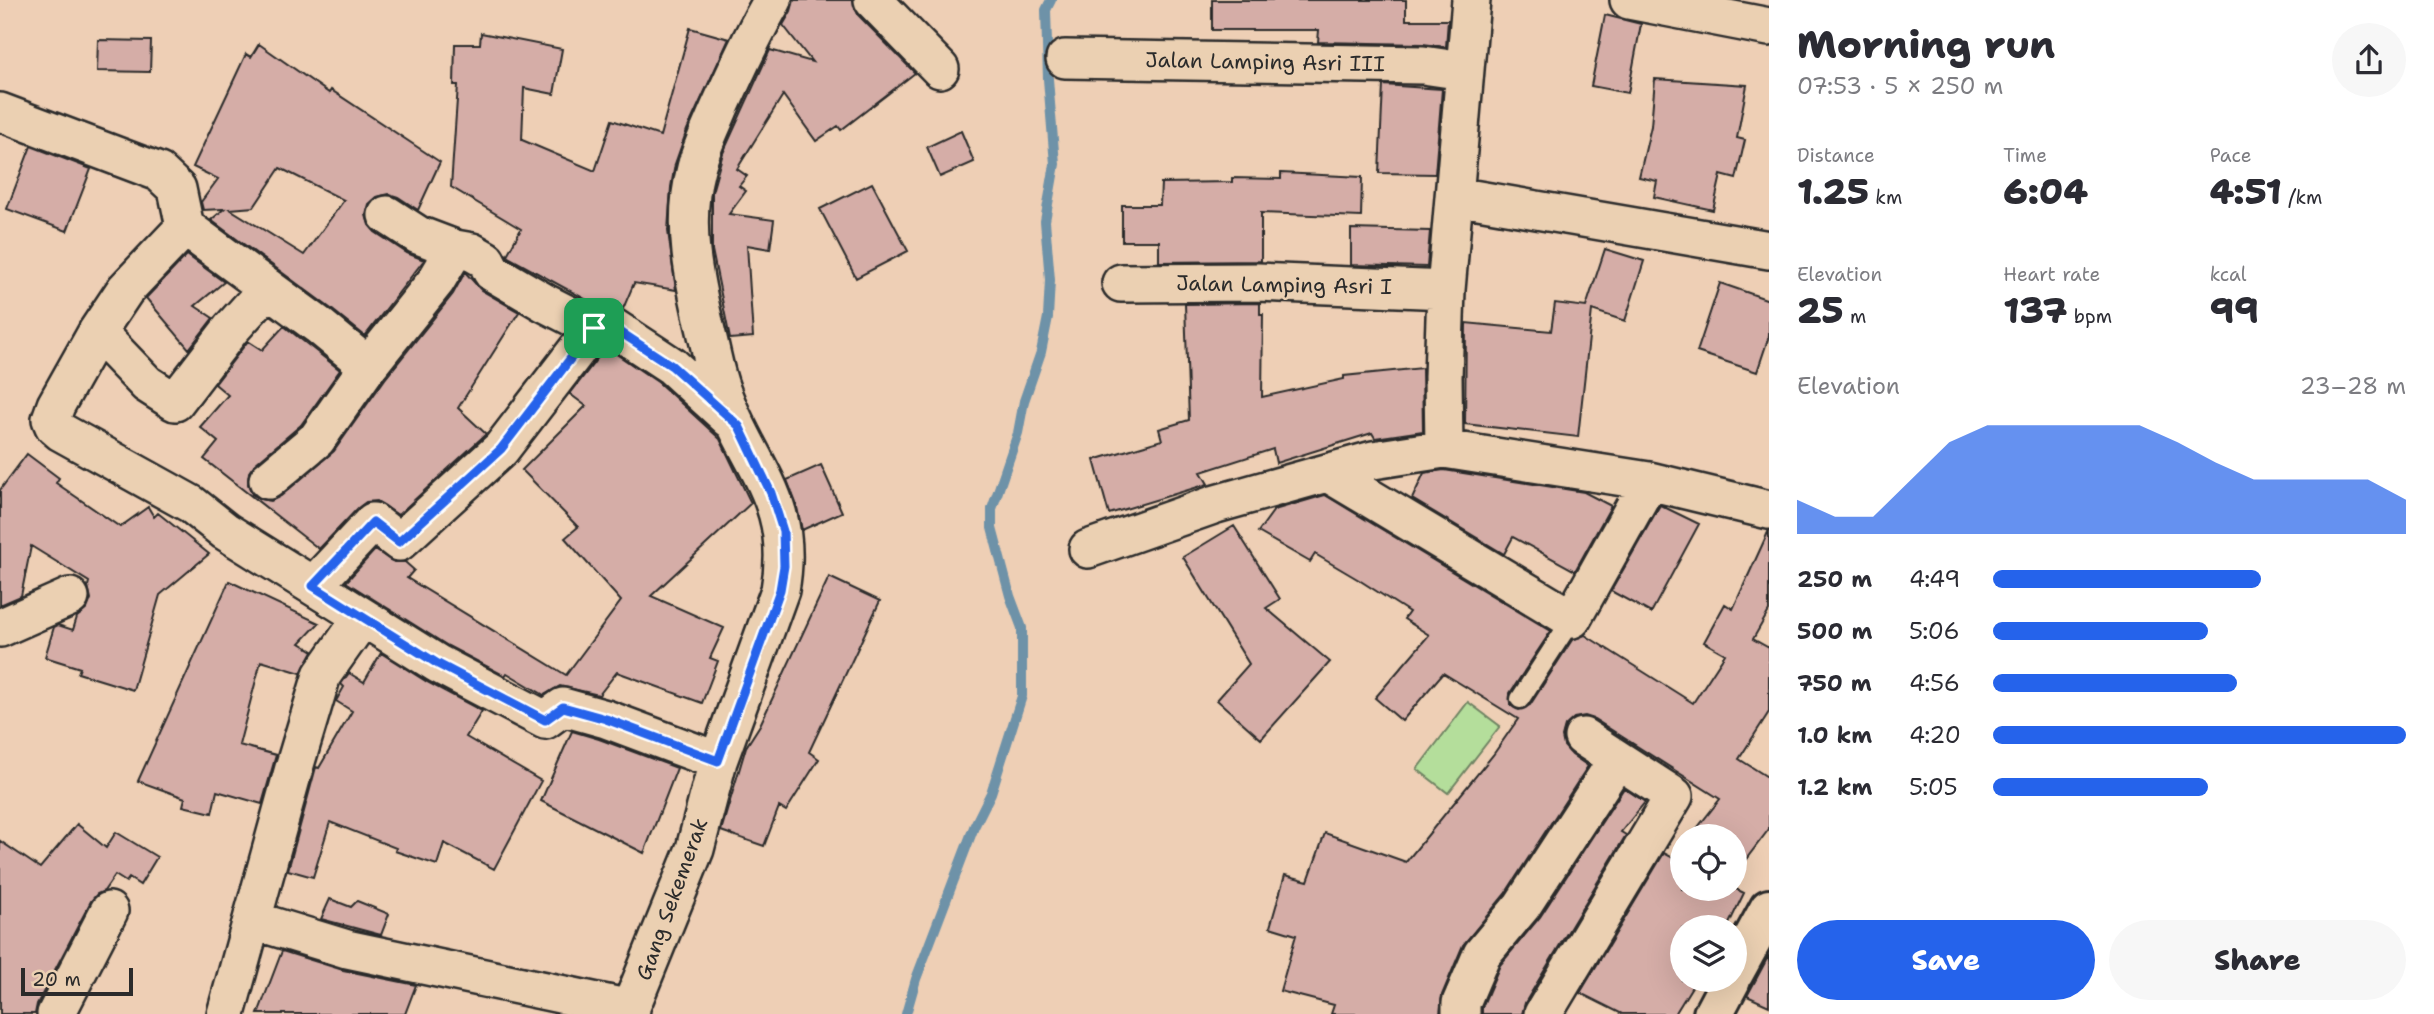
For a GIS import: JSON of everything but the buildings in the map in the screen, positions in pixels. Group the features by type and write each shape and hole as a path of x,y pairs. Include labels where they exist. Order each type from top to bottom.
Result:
{"street":[{"name":"Gang Sekemerak","path":"629,1011 695,849 718,761 780,590 784,566 783,531 771,493 722,392 695,286 690,250 690,206 695,169 745,51 773,0"},
{"path":"873,0 940,69"},
{"path":"1444,449 1446,290 1471,0"},
{"path":"1629,0 1765,17"},
{"name":"Jalan Lamping Asri III","path":"1065,59 1423,65 1464,71"},
{"path":"0,112 159,172 177,189 185,226 368,366"},
{"path":"1455,196 1769,250"},
{"path":"387,215 418,234 456,249 472,252 486,260 492,272 594,328"},
{"path":"185,226 125,290 97,332 56,405 51,419 54,426 191,504 225,531 438,664 545,720 563,707 606,719 718,761"},
{"path":"268,480 317,439 368,366 436,281 456,249"},
{"name":"Jalan Lamping Asri I","path":"1121,283 1258,282 1446,290"},
{"path":"97,332 147,384 175,402 231,329 268,288"},
{"path":"313,586 373,522 399,542 452,495 501,449 594,328 605,322 672,366 739,426"},
{"path":"1088,549 1216,504 1373,460 1444,449 1649,481 1769,510"},
{"path":"1328,473 1572,619 1649,481"},
{"path":"0,628 71,597"},
{"path":"226,1014 322,675 363,617"},
{"path":"1543,1014 1674,796 1583,737"},
{"path":"1461,1014 1461,1003 1482,954 1522,906 1617,760"},
{"path":"56,1014 109,911"},
{"path":"253,920 348,949 629,1011"},
{"path":"1747,955 1764,931"},
{"path":"1713,1014 1725,992"}],"lane":[{"path":"1520,699 1572,619"}],"green space":[{"path":"1468,702 1500,726 1448,793 1417,769"}],"waterway":[{"path":"906,1014 916,979 974,827 991,793 1022,696 1022,628 1010,596 992,528 992,509 1018,433 1024,401 1041,352 1048,317 1050,280 1045,221 1055,164 1046,10 1051,0"}],"route":[{"path":"605,322 672,366 739,426 771,493 783,531 784,566 780,590 718,761 606,719 563,707 545,720 438,664 313,586 373,522 399,542 452,495 501,449 594,328 605,322"}]}
